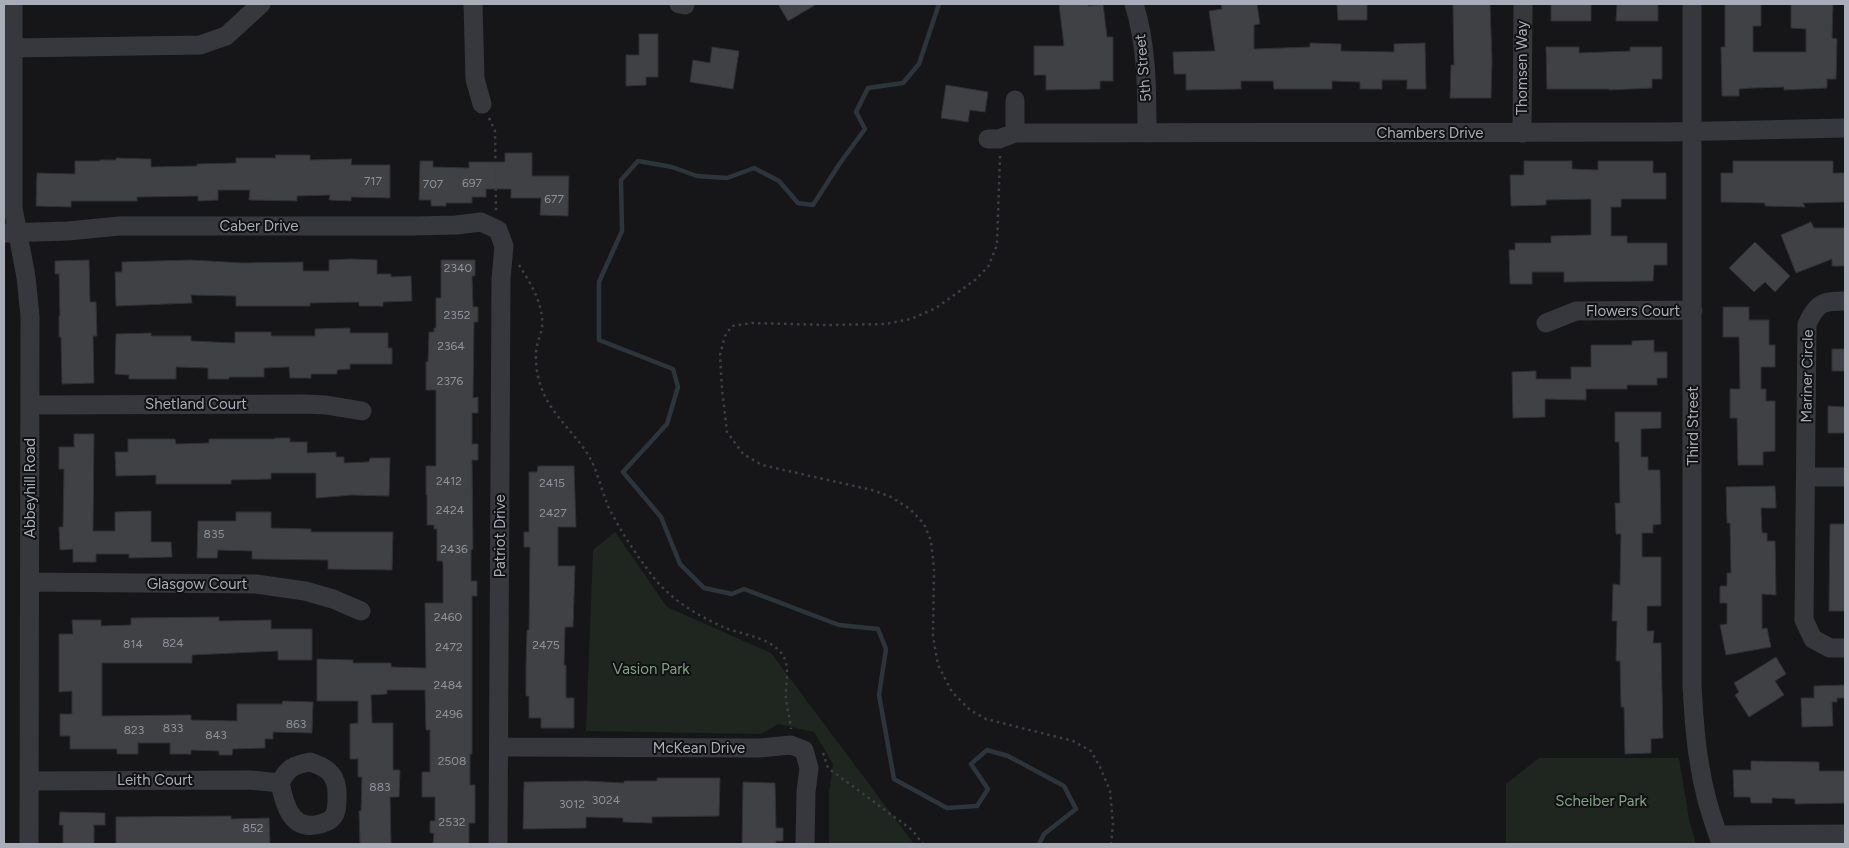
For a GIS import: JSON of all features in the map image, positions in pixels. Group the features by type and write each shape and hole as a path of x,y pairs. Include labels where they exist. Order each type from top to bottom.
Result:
{"street":[{"name":"Abbeyhill Road","path":"13,4 13,208 11,233 26,277 30,316 29,844"},
{"path":"13,48 200,45 226,36 261,4"},
{"path":"473,4 475,79 482,104"},
{"name":"5th Street","path":"1134,4 1142,36 1146,71 1147,133"},
{"name":"Thomsen Way","path":"1522,133 1523,4"},
{"name":"Third Street","path":"1692,4 1692,685 1694,725 1707,799 1719,839"},
{"path":"1000,137 1015,100"},
{"name":"Chambers Drive","path":"1000,137 1147,133 1693,132 1845,128"},
{"name":"Caber Drive","path":"11,233 68,231 119,226 415,226 481,222 501,238"},
{"name":"Patriot Drive","path":"498,844 501,238"},
{"name":"Mariner Circle","path":"1845,301 1830,301 1815,309 1807,324 1804,620 1813,639 1830,648 1845,648"},
{"name":"Flowers Court","path":"1546,323 1576,311 1693,310"},
{"name":"Shetland Court","path":"30,404 306,404 362,411"},
{"path":"1806,478 1845,477"},
{"name":"Glasgow Court","path":"30,582 256,584 305,591 333,599 361,611"},
{"name":"McKean Drive","path":"499,747 759,748 792,745 804,750 809,768 806,792 805,844"},
{"name":"Leith Court","path":"29,781 250,780 280,783"},
{"path":"1719,839 1845,834"}],"path":[{"path":"482,104 495,132 495,202 501,238 533,289 542,311 542,329 536,347 537,374 552,411 581,445 591,460 620,529 654,577 670,595 694,612 722,627 774,646 782,655 787,667 786,699 791,729 799,732"},
{"path":"1000,137 997,245 988,266 975,280 936,308 911,319 885,324 752,323 732,326 725,336 720,354 727,432 743,454 762,465 872,490 910,509 924,524 931,541 934,569 933,636 938,665 952,692 970,710 986,719 1072,741 1091,751 1110,791 1113,824 1111,844"},
{"path":"822,751 828,768 912,830 923,844"}],"green space":[{"name":"Vasion Park","path":"615,532 667,607 771,653 914,844 829,844 829,793 833,764 814,732 778,724 761,734 586,731 593,550"},
{"name":"Scheiber Park","path":"1539,758 1679,758 1689,819 1696,844 1506,844 1506,784"}],"building":[{"path":"778,4 817,4 788,21"},
{"path":"1059,4 1088,4 1088,6 1103,4 1107,37 1113,37 1113,81 1100,81 1100,89 1046,90 1046,75 1034,75 1034,46 1064,46"},
{"path":"1221,4 1257,4 1260,24 1254,25 1254,49 1310,47 1310,43 1341,44 1341,51 1394,52 1394,44 1425,43 1426,89 1407,89 1407,80 1382,80 1382,89 1360,89 1360,82 1332,81 1332,89 1274,89 1273,81 1241,81 1241,89 1186,90 1186,74 1174,74 1173,52 1215,51 1209,11 1222,9"},
{"path":"1337,4 1367,4 1367,20 1338,20"},
{"path":"1453,4 1490,4 1491,98 1450,98 1451,65 1454,65"},
{"path":"1551,4 1591,4 1591,21 1551,21"},
{"path":"1617,4 1658,4 1658,21 1616,21"},
{"path":"1725,4 1761,4 1761,26 1753,26 1753,52 1806,52 1806,29 1791,28 1791,4 1833,4 1832,38 1837,39 1836,79 1827,79 1827,88 1784,90 1784,87 1739,89 1739,96 1722,96 1721,47 1725,47"},
{"path":"639,34 658,34 658,77 646,77 646,85 626,86 626,55 639,55"},
{"path":"712,47 739,51 733,89 690,82 693,60 710,63"},
{"path":"1546,47 1579,47 1579,53 1630,51 1630,47 1662,47 1662,79 1652,79 1652,88 1609,90 1547,89"},
{"path":"946,85 988,92 985,112 970,110 968,122 941,118"},
{"path":"505,153 532,153 532,176 569,176 568,216 540,215 541,198 511,198 511,189 486,189 486,197 472,197 472,203 446,203 446,206 431,206 431,200 419,200 420,161 433,161 433,167 469,168 469,162 505,162"},
{"path":"275,155 310,155 310,160 352,159 351,165 390,165 390,198 351,197 351,201 329,200 330,195 297,196 297,201 249,200 250,190 218,190 218,200 198,201 198,196 137,197 137,201 71,201 71,207 36,206 37,173 75,174 75,161 116,160 116,158 151,159 151,167 197,166 197,164 236,163 236,158 276,158"},
{"path":"1524,161 1572,161 1572,169 1598,170 1598,161 1653,161 1653,173 1666,173 1666,199 1621,199 1621,207 1611,207 1611,236 1627,236 1627,243 1667,243 1667,265 1654,265 1653,281 1564,282 1564,272 1532,272 1532,284 1510,284 1509,250 1515,250 1515,243 1551,243 1551,236 1591,235 1591,199 1546,200 1546,205 1511,206 1510,175 1524,175"},
{"path":"1733,161 1833,161 1833,173 1845,173 1845,202 1803,203 1805,207 1765,206 1765,203 1721,202 1721,173 1733,173"},
{"path":"1811,222 1814,228 1845,228 1845,266 1832,266 1832,259 1796,273 1781,235"},
{"path":"1755,242 1790,276 1775,292 1765,282 1754,292 1729,268"},
{"path":"89,260 90,302 96,302 97,336 93,336 94,383 62,384 61,337 59,337 59,274 55,274 55,261"},
{"path":"191,260 242,263 303,262 303,271 329,271 329,260 377,260 377,274 391,274 391,277 411,276 412,301 383,302 383,306 359,306 359,302 310,303 310,306 236,306 236,296 191,295 192,303 116,306 115,272 122,272 122,262"},
{"path":"441,260 475,260 475,276 472,276 473,307 478,307 478,322 474,322 473,398 478,397 478,413 472,413 472,444 478,444 478,460 472,460 473,549 471,550 471,581 477,581 477,596 472,596 472,754 470,754 470,785 475,785 475,823 469,823 469,844 433,844 434,833 430,833 430,821 435,821 435,797 422,797 422,772 430,772 430,730 426,730 425,690 387,690 387,694 371,695 372,723 393,723 393,770 400,770 399,797 390,797 391,844 360,844 359,811 361,811 362,777 358,777 358,759 350,759 350,724 358,723 358,701 317,701 317,659 353,660 353,663 391,663 391,667 426,668 425,603 443,603 443,563 442,561 437,561 437,529 434,529 434,525 427,525 426,495 426,466 436,466 436,390 426,390 426,362 428,362 429,332 434,332 434,328 436,328 436,298 441,298"},
{"path":"1723,307 1749,307 1749,320 1769,320 1769,345 1775,345 1775,367 1761,367 1761,389 1766,389 1766,401 1775,401 1775,451 1763,452 1763,465 1738,465 1737,418 1730,418 1730,389 1740,389 1739,337 1723,337"},
{"path":"350,328 350,333 388,333 388,348 392,348 392,364 350,364 350,369 337,370 337,374 311,374 311,378 290,378 289,367 264,368 264,377 229,377 229,379 208,379 208,368 176,367 176,379 129,379 129,375 115,374 116,334 151,333 151,336 191,336 191,341 235,343 235,332 271,332 271,336 315,336 315,329"},
{"path":"1654,340 1654,352 1667,352 1667,378 1657,378 1657,385 1627,385 1627,389 1586,389 1586,400 1545,399 1545,417 1513,418 1512,372 1536,371 1536,379 1571,379 1571,367 1591,367 1591,345 1632,345 1632,341"},
{"path":"1832,349 1845,349 1845,371 1832,371"},
{"path":"1828,406 1845,407 1845,433 1828,433"},
{"path":"1615,412 1661,412 1661,428 1641,429 1641,457 1648,457 1648,470 1660,470 1661,524 1653,525 1653,533 1642,533 1642,557 1661,557 1661,606 1647,606 1647,631 1654,631 1653,643 1661,643 1663,738 1651,739 1651,753 1625,754 1624,707 1621,707 1620,661 1616,661 1617,621 1612,621 1613,584 1620,585 1621,534 1616,534 1615,503 1620,503 1619,442 1615,442"},
{"path":"74,434 94,434 93,531 115,531 115,512 151,511 151,542 171,542 172,557 129,558 129,554 96,554 96,562 73,562 73,549 60,550 59,527 63,527 64,469 59,469 59,447 74,447"},
{"path":"290,438 290,442 307,442 307,453 336,452 336,457 344,457 344,463 369,462 370,458 390,458 389,496 351,495 316,498 316,473 271,473 271,479 231,480 231,484 156,484 156,475 116,476 115,452 128,452 128,439 175,439 176,444 209,443 209,439"},
{"path":"538,466 574,466 576,527 558,527 558,566 575,566 573,627 565,627 564,665 566,665 566,698 574,698 574,728 541,728 541,718 529,718 529,696 526,696 526,665 527,630 529,630 530,547 524,547 524,532 529,532 529,472 537,472"},
{"path":"1775,486 1776,508 1761,508 1762,533 1767,533 1767,541 1775,541 1776,595 1762,594 1762,629 1767,628 1771,647 1726,655 1720,625 1727,624 1727,603 1720,603 1720,586 1727,586 1727,573 1731,573 1730,523 1727,523 1726,487"},
{"path":"236,512 271,512 271,528 311,529 311,532 393,532 392,570 328,569 328,560 252,559 252,551 218,550 217,558 197,558 198,521 236,521"},
{"path":"1830,524 1845,524 1845,611 1829,611"},
{"path":"219,617 219,621 271,620 271,629 312,629 312,660 278,660 278,651 192,655 192,663 102,663 102,716 191,715 191,720 237,721 237,704 282,704 283,701 313,702 312,733 273,732 273,739 265,739 265,748 233,749 232,755 219,755 219,751 191,750 191,754 170,754 170,743 138,743 138,754 117,754 117,749 70,749 70,736 60,736 60,714 72,714 72,691 59,692 59,634 73,634 72,620 101,620 101,626 131,625 131,618"},
{"path":"1776,657 1786,674 1775,681 1784,695 1749,717 1735,695 1739,692 1734,683"},
{"path":"1845,685 1845,698 1837,698 1837,702 1832,702 1833,726 1802,727 1801,698 1814,698 1814,686"},
{"path":"1751,761 1819,762 1819,771 1845,771 1845,803 1795,804 1795,799 1772,798 1772,803 1751,803 1750,797 1734,797 1733,770 1751,770"},
{"path":"657,778 720,778 719,816 652,817 652,823 623,822 623,818 586,817 586,828 523,829 524,782 586,781 624,783 624,781 657,781"},
{"path":"743,782 775,783 776,828 783,828 783,841 776,841 776,844 742,844"},
{"path":"60,812 105,813 105,825 94,825 94,844 63,844 63,825 59,825"},
{"path":"231,816 231,819 269,818 270,844 116,844 116,817"}],"waterway":[{"path":"939,4 919,64 903,83 868,88 856,112 865,129 813,205 798,203 779,181 754,168 727,178 697,176 672,167 638,161 621,180 622,231 599,282 599,340 673,369 678,387 667,424 623,472 661,517 680,564 704,588 732,594 744,589 839,625 878,629 886,649 879,695 894,779 947,808 977,806 988,789 971,764 987,750 1008,756 1064,786 1076,809 1044,834 1039,844"}]}
